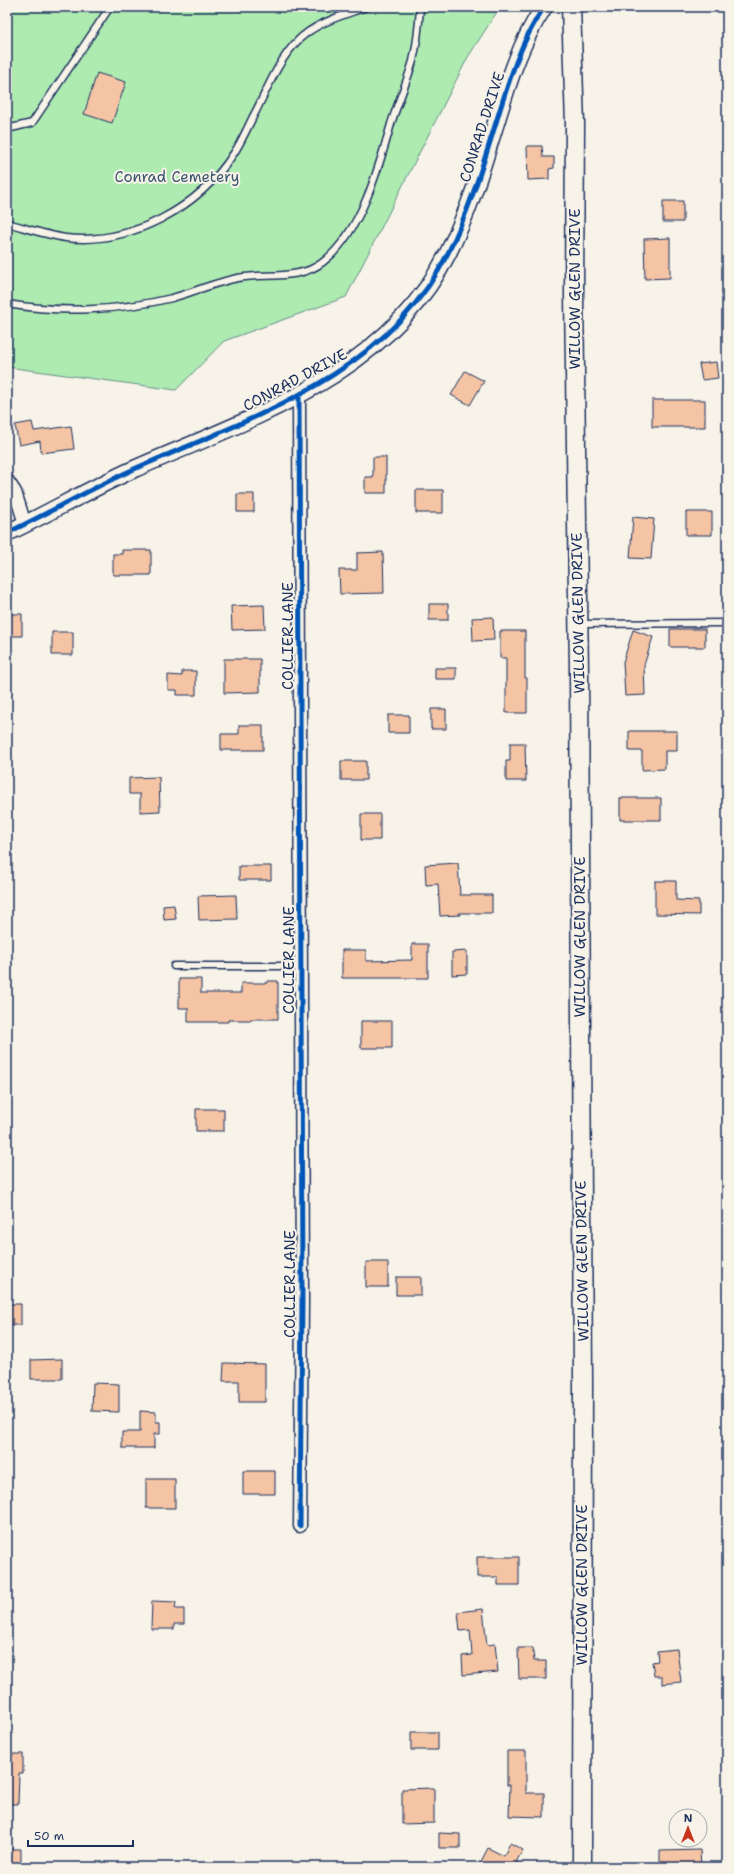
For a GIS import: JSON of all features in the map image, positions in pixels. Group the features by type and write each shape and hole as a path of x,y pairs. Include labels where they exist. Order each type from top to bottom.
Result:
{"main road":[{"name":"WILLOW GLEN DRIVE","path":"571,7 575,124 574,296 578,624 583,1381 582,1867"}],"street":[{"name":"CONRAD DRIVE","path":"7,533 130,472 299,394 348,366 388,334 410,310 430,283 447,255 463,221 479,176 509,80 524,41 544,7"},
{"name":"COLLIER LANE","path":"299,394 302,1332 300,1526"},
{"path":"7,480 16,492 25,524"}],"lane":[{"path":"7,129 32,123 110,7"},
{"path":"7,223 66,238 86,238 134,230 152,224 169,215 199,192 219,174 231,158 281,64 302,37 322,24 366,7"},
{"path":"7,304 82,309 137,304 172,298 236,279 303,272 323,263 351,228 366,199 379,168 413,60 420,7"},
{"path":"578,624 727,623"},
{"path":"174,966 301,966"}],"green space":[{"name":"Conrad Cemetery","path":"7,7 500,7 468,57 346,297 224,341 176,390 7,367"}],"building":[{"path":"97,73 126,82 112,123 84,114"},
{"path":"527,146 542,146 543,157 554,157 554,168 549,169 549,179 528,180"},
{"path":"663,201 683,201 683,222 663,222"},
{"path":"670,238 670,278 645,279 644,239"},
{"path":"716,362 718,378 702,380 699,364"},
{"path":"465,371 484,381 470,405 451,395"},
{"path":"652,400 705,400 705,427 652,427"},
{"path":"32,422 34,431 71,426 74,449 41,453 40,441 19,445 15,425"},
{"path":"373,457 386,457 386,493 365,493 365,477 373,477"},
{"path":"416,490 443,490 443,513 416,513"},
{"path":"237,494 254,494 254,512 237,512"},
{"path":"686,512 712,512 712,535 686,535"},
{"path":"633,517 654,519 651,559 630,558"},
{"path":"122,550 151,550 151,575 113,575 113,554 122,554"},
{"path":"383,552 384,593 340,594 339,570 357,570 357,553"},
{"path":"429,604 448,604 448,620 429,620"},
{"path":"264,605 265,629 232,630 231,606"},
{"path":"7,614 22,614 22,636 7,636"},
{"path":"493,617 494,640 473,641 472,618"},
{"path":"670,629 705,629 705,647 670,647"},
{"path":"633,630 653,637 644,665 645,695 625,696 623,662"},
{"path":"500,631 525,631 527,713 506,713 506,658 500,658"},
{"path":"52,632 73,632 73,655 52,655"},
{"path":"224,659 260,659 260,692 224,693"},
{"path":"435,668 456,668 456,679 435,679"},
{"path":"182,671 196,671 196,695 177,695 177,690 168,690 168,675 182,676"},
{"path":"431,709 446,709 446,729 431,729"},
{"path":"388,715 409,715 409,733 388,733"},
{"path":"239,725 263,725 263,750 221,750 221,734 239,734"},
{"path":"629,731 677,731 677,751 665,751 665,769 642,770 642,751 629,751"},
{"path":"510,743 525,743 526,781 506,781 506,761 510,761"},
{"path":"341,761 366,761 366,780 341,780"},
{"path":"159,777 160,811 140,812 140,794 129,794 129,778"},
{"path":"620,798 661,798 661,820 620,820"},
{"path":"361,814 380,814 380,840 361,840"},
{"path":"458,863 460,895 492,895 492,913 459,913 460,915 440,916 438,884 426,885 425,865"},
{"path":"239,866 271,866 271,880 239,880"},
{"path":"655,881 676,881 676,900 699,901 699,915 655,914"},
{"path":"236,895 237,919 199,920 198,896"},
{"path":"174,905 176,919 164,920 163,906"},
{"path":"412,944 428,944 428,978 342,978 342,950 366,950 366,961 412,960"},
{"path":"467,951 467,974 452,975 452,952"},
{"path":"179,979 201,979 201,993 241,993 241,983 267,983 267,981 278,981 278,1019 228,1020 228,1022 188,1022 188,1008 179,1008"},
{"path":"361,1021 392,1021 392,1048 361,1048"},
{"path":"196,1109 224,1109 224,1131 196,1131"},
{"path":"366,1262 388,1262 388,1287 366,1287"},
{"path":"396,1277 421,1277 421,1295 396,1295"},
{"path":"7,1304 21,1304 21,1325 7,1325"},
{"path":"62,1359 62,1379 31,1379 31,1360"},
{"path":"224,1363 265,1364 265,1402 239,1402 239,1381 223,1381"},
{"path":"93,1383 119,1384 119,1412 92,1411"},
{"path":"140,1411 156,1412 156,1422 160,1422 160,1434 154,1434 154,1448 122,1448 122,1432 140,1432"},
{"path":"243,1471 275,1471 275,1494 243,1494"},
{"path":"146,1479 175,1479 175,1508 146,1508"},
{"path":"477,1557 519,1557 519,1585 498,1585 498,1577 477,1577"},
{"path":"152,1601 176,1602 175,1609 184,1609 184,1624 174,1624 174,1629 151,1629"},
{"path":"483,1609 487,1645 495,1644 498,1672 463,1675 462,1656 472,1655 470,1630 460,1631 458,1612"},
{"path":"518,1648 533,1648 534,1661 546,1661 546,1679 519,1679"},
{"path":"677,1649 681,1682 662,1684 662,1676 654,1676 652,1662 658,1661 657,1651"},
{"path":"411,1732 438,1732 438,1750 411,1750"},
{"path":"507,1751 526,1751 526,1793 544,1793 544,1817 509,1816 510,1785 507,1785"},
{"path":"7,1754 23,1754 23,1773 19,1773 18,1804 7,1804"},
{"path":"434,1788 434,1823 402,1824 402,1789"},
{"path":"439,1833 460,1834 460,1848 439,1848"},
{"path":"510,1843 523,1850 516,1862 525,1867 478,1867 488,1848 504,1856"},
{"path":"7,1849 21,1849 21,1867 7,1867"},
{"path":"700,1850 701,1867 660,1867 660,1851"}],"cycle path":[{"path":"7,533 116,477 222,432 311,388 352,362 390,331 422,295 448,253 474,192 514,66 527,36 544,7"},
{"path":"299,395 302,1300 300,1526"}]}
